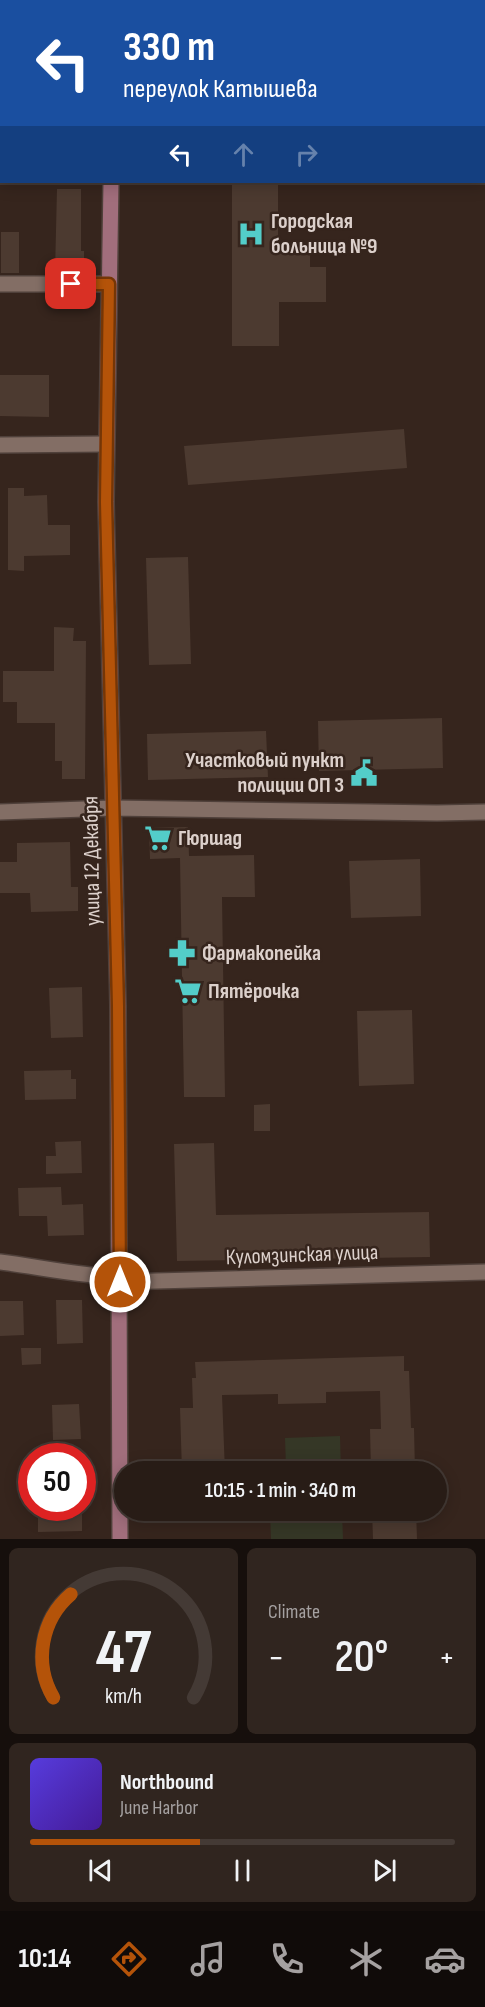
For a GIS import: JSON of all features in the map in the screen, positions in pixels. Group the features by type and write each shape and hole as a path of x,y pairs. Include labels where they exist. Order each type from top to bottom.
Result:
{"main road":[{"name":"улица 12 Декабря","path":"111,183 106,502 118,1006 120,1539"}],"street":[{"path":"0,284 109,284"},
{"path":"0,445 106,444"},
{"path":"0,812 113,808 485,812"},
{"name":"Куломзинская улица","path":"0,1262 120,1280 485,1272"}],"green space":[{"path":"340,1436 341,1461 286,1461 285,1438"},
{"path":"270,1521 342,1521 343,1539 271,1539"}],"building":[{"path":"232,183 278,183 278,253 310,253 310,267 326,267 326,302 279,302 279,346 232,346"},
{"path":"57,189 81,189 81,251 84,251 84,273 55,273"},
{"path":"1,232 19,232 19,273 1,273"},
{"path":"0,375 49,375 49,417 0,416"},
{"path":"404,429 407,468 188,485 184,446"},
{"path":"8,488 24,488 24,496 47,495 48,525 70,525 70,555 24,556 24,571 8,570"},
{"path":"188,557 191,664 149,665 146,558"},
{"path":"54,627 74,628 73,641 86,641 85,779 62,779 62,761 55,761 55,723 17,723 17,702 3,702 3,671 54,671"},
{"path":"442,718 443,768 319,771 318,721"},
{"path":"266,731 268,777 148,780 147,734"},
{"path":"188,827 189,856 254,855 255,897 222,897 225,1097 184,1097 180,858 150,859 149,828"},
{"path":"70,842 71,887 78,887 78,911 31,912 30,893 0,893 0,862 17,862 17,843"},
{"path":"420,859 421,916 351,918 349,861"},
{"path":"82,987 83,1037 51,1038 49,988"},
{"path":"412,1010 414,1084 359,1086 357,1011"},
{"path":"71,1070 71,1079 76,1079 76,1099 25,1100 24,1071"},
{"path":"270,1104 270,1131 254,1131 254,1105"},
{"path":"81,1141 82,1173 46,1174 46,1156 56,1156 55,1142"},
{"path":"214,1143 216,1215 429,1212 430,1257 177,1261 174,1144"},
{"path":"61,1187 62,1205 83,1204 84,1235 48,1236 47,1216 19,1216 18,1188"},
{"path":"56,1300 82,1300 83,1343 57,1344"},
{"path":"0,1301 23,1301 24,1335 0,1336"},
{"path":"21,1348 41,1348 41,1364 22,1365"},
{"path":"404,1356 404,1371 409,1371 415,1461 371,1461 370,1429 381,1429 380,1391 326,1392 326,1403 278,1404 278,1394 222,1395 225,1461 182,1461 180,1408 193,1408 192,1378 196,1378 195,1362"},
{"path":"79,1404 81,1439 53,1440 52,1405"},
{"path":"38,1521 82,1521 82,1531 38,1532"},
{"path":"372,1521 416,1521 417,1539 373,1539"}],"place":[{"name":"Городская больница №9","path":"251,234"},
{"name":"Участковый пункт полиции ОП 3","path":"364,773"},
{"name":"Гюршад","path":"158,838"},
{"name":"Фармакопейка","path":"182,953"},
{"name":"Пятёрочка","path":"188,991"}],"route":[{"path":"71,284 109,284 106,502 118,1006 120,1282"}]}
